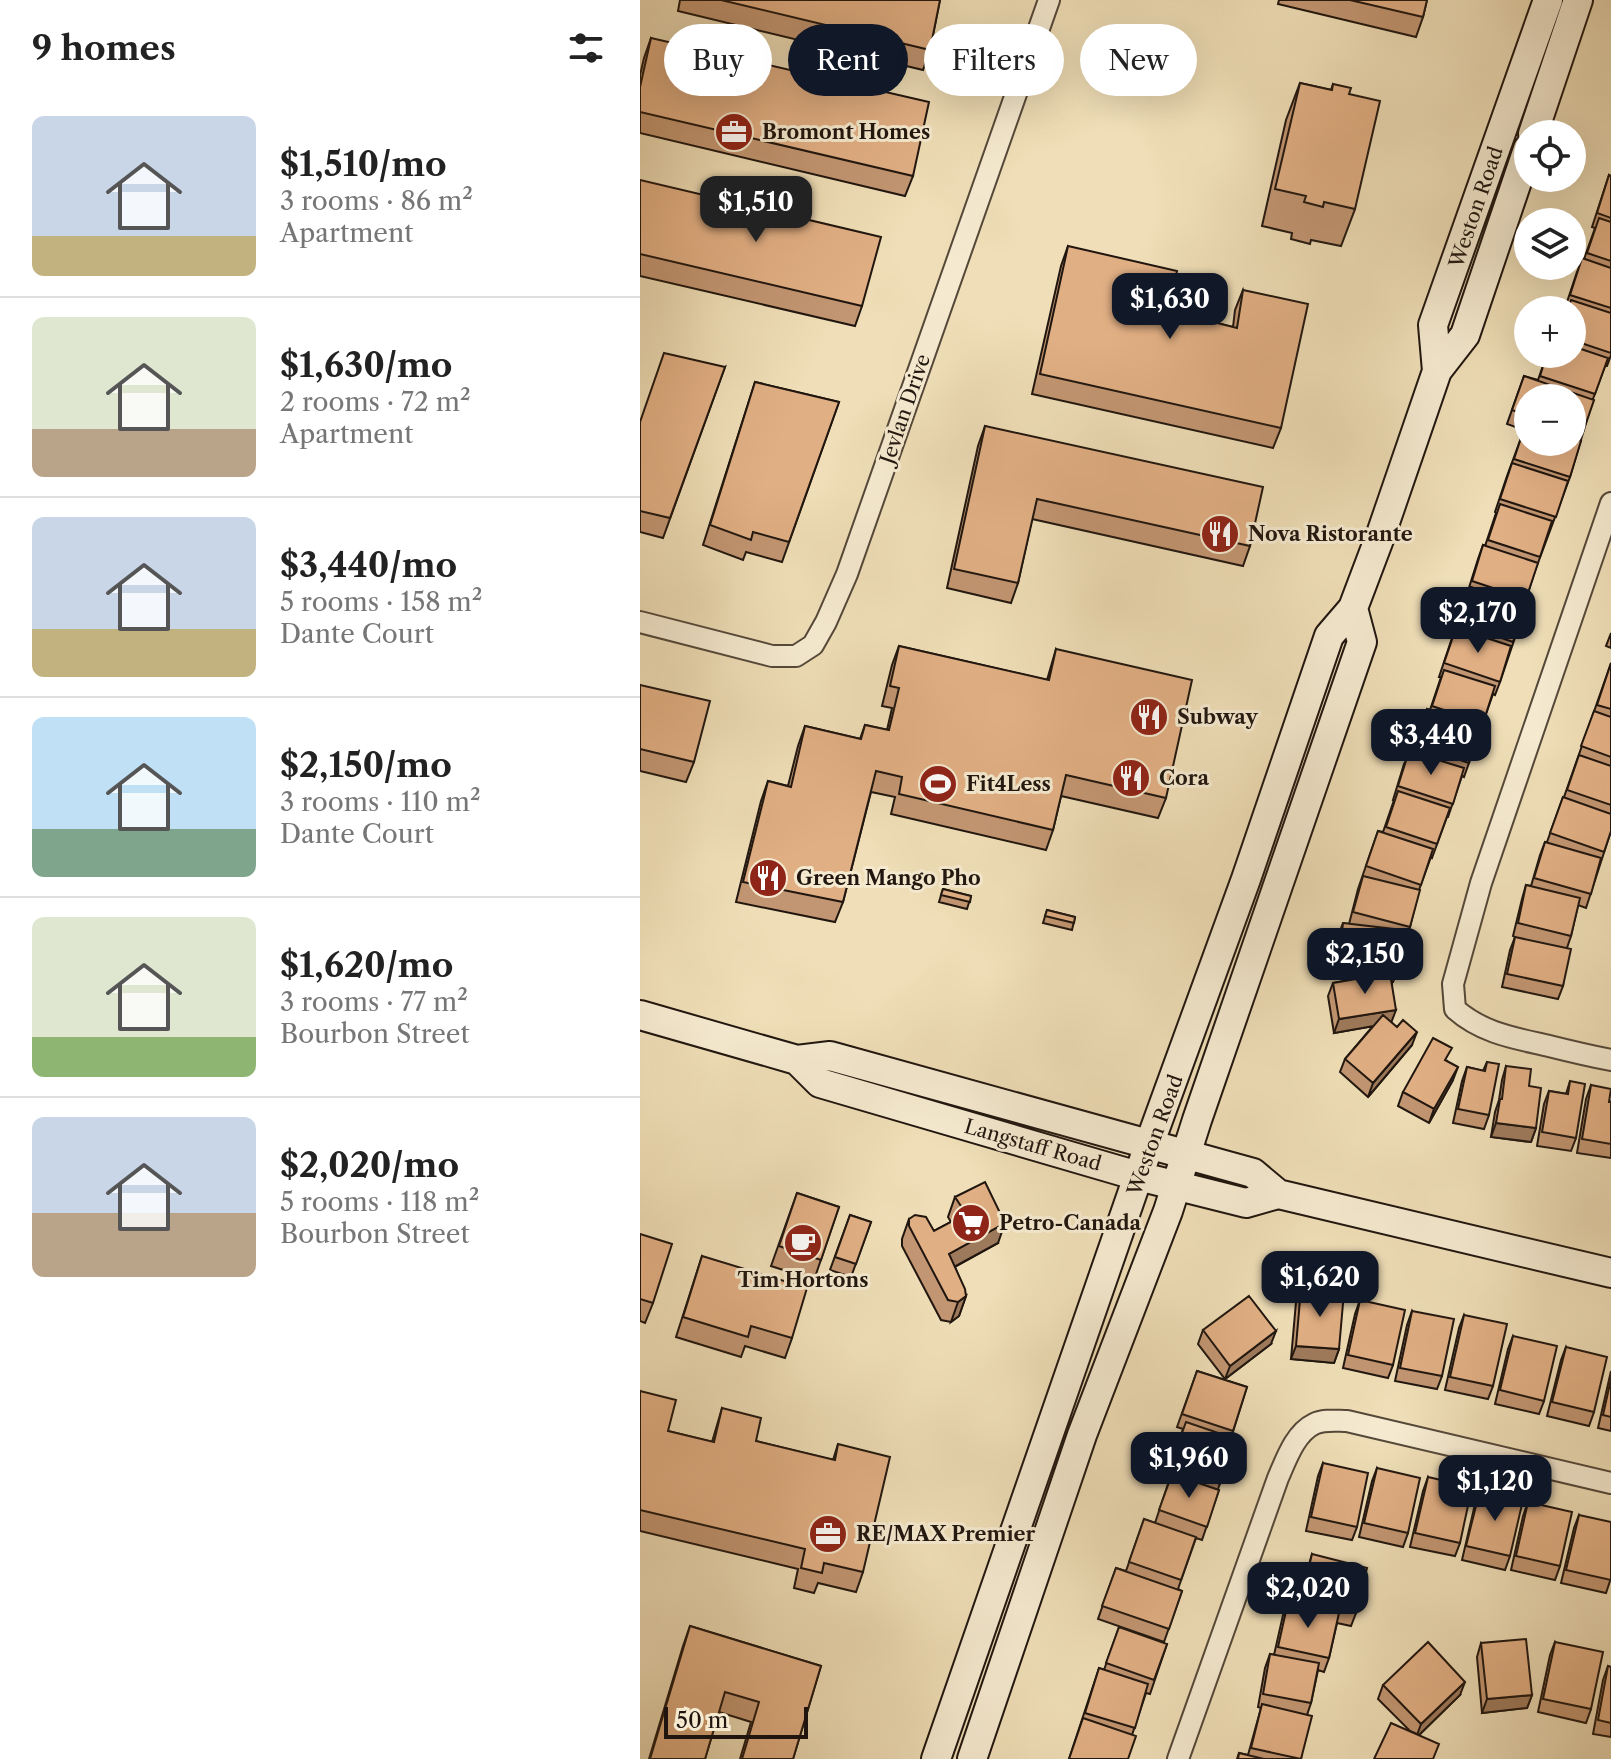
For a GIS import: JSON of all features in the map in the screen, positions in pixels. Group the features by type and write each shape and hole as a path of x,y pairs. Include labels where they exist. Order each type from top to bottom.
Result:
{"main road":[{"name":"Weston Road","path":"1437,371 1433,325 1548,0"},
{"path":"1538,120 1578,0"},
{"name":"Weston Road","path":"936,1759 1329,636 1353,608 1437,371 1465,335 1514,190"},
{"name":"Weston Road","path":"972,1759 1082,1435 1177,1185 1362,642 1353,608"},
{"name":"Langstaff Road","path":"640,1015 797,1060 830,1056 1253,1173 1278,1194 1611,1273"},
{"name":"Langstaff Road","path":"797,1060 820,1083 1138,1176 1246,1203 1278,1194"}],"street":[{"name":"Jevlan Drive","path":"640,622 772,656 796,656 813,645 847,574 1049,0"},
{"path":"1611,503 1607,528 1481,883 1453,984 1455,1009 1478,1026 1503,1036 1611,1060"},
{"path":"1178,1759 1278,1478 1297,1439 1312,1424 1347,1421 1611,1483"}],"building":[{"path":"721,0 940,0 935,24 924,24 924,49 908,45 908,24 821,24"},
{"path":"1350,0 1427,0 1423,17"},
{"path":"651,38 664,41 664,96 772,96 772,66 788,70 788,96 903,96 929,102 913,176 640,112 640,87"},
{"path":"1300,83 1332,90 1333,84 1351,88 1349,94 1380,101 1355,209 1324,202 1323,207 1304,202 1306,196 1275,189"},
{"path":"1611,176 1611,218 1597,213"},
{"path":"640,180 881,237 862,306 640,254"},
{"path":"1599,218 1611,222 1611,261 1587,253"},
{"path":"1068,246 1177,271 1169,311 1237,328 1243,290 1308,304 1281,428 1040,374"},
{"path":"1586,259 1611,268 1611,308 1586,300 1586,296 1570,295 1575,280 1586,280"},
{"path":"1586,305 1611,313 1611,353 1586,345"},
{"path":"1586,351 1608,358 1595,394 1586,391 1586,384 1564,384 1540,376 1543,368 1586,368"},
{"path":"664,353 725,367 670,518 640,511 640,422"},
{"path":"1524,376 1547,384 1521,384"},
{"path":"755,382 839,402 789,542 753,532 751,540 710,525"},
{"path":"1586,397 1594,400 1586,423"},
{"path":"985,426 1263,487 1250,546 1037,499 1018,583 954,569"},
{"path":"1515,456 1576,456 1570,477 1514,459"},
{"path":"1512,463 1568,481 1556,517 1500,499"},
{"path":"1500,504 1552,521 1540,557 1488,540"},
{"path":"1483,545 1538,563 1526,599 1472,581"},
{"path":"1471,587 1526,605 1513,642 1458,623"},
{"path":"1456,628 1511,646 1500,682 1444,663"},
{"path":"899,646 1049,680 1056,649 1192,680 1166,798 1066,775 1053,830 899,794 902,777 876,771 843,902 743,882 768,781 791,787 805,726 861,739 865,725 889,730 899,688 890,686"},
{"path":"1611,663 1611,709 1597,705"},
{"path":"1444,670 1495,686 1483,723 1432,706"},
{"path":"640,685 710,701 694,762 640,749"},
{"path":"1427,709 1481,727 1469,763 1415,745"},
{"path":"1594,711 1611,717 1611,757 1581,746"},
{"path":"1409,751 1464,768 1453,804 1398,786"},
{"path":"1579,755 1611,766 1611,805 1567,790"},
{"path":"1398,791 1450,808 1437,844 1386,827"},
{"path":"1563,797 1611,814 1611,831 1604,852 1550,833"},
{"path":"1378,831 1433,849 1421,885 1366,866"},
{"path":"1545,842 1601,858 1591,894 1534,878"},
{"path":"1363,876 1420,890 1410,927 1353,912"},
{"path":"1526,885 1580,898 1571,936 1518,923"},
{"path":"943,889 971,896 970,902 941,895"},
{"path":"1047,910 1075,917 1074,923 1045,916"},
{"path":"1343,923 1402,930 1398,968 1339,961"},
{"path":"1515,937 1571,949 1563,986 1507,974"},
{"path":"1390,973 1396,1010 1339,1019 1333,983"},
{"path":"1383,1015 1397,1027 1403,1020 1417,1032 1373,1083 1345,1059"},
{"path":"1433,1038 1452,1048 1445,1060 1458,1067 1434,1109 1403,1092"},
{"path":"1487,1062 1499,1064 1489,1115 1458,1109 1467,1067 1485,1071"},
{"path":"1506,1066 1531,1069 1529,1086 1541,1088 1536,1128 1496,1123"},
{"path":"1570,1081 1585,1084 1576,1138 1542,1132 1549,1091 1568,1094"},
{"path":"1591,1085 1611,1089 1611,1144 1582,1139"},
{"path":"985,1182 1005,1223 949,1254 966,1296 958,1302 948,1300 909,1226 909,1219 915,1215 926,1217 934,1231 966,1214 955,1197"},
{"name":"Tim Hortons","path":"797,1193 839,1207 821,1260 779,1246"},
{"path":"850,1215 871,1222 856,1264 835,1257"},
{"path":"640,1234 672,1244 653,1303 640,1299"},
{"path":"702,1256 807,1288 792,1338 751,1326 748,1337 683,1317"},
{"path":"1301,1288 1344,1292 1339,1349 1296,1346"},
{"path":"1249,1296 1276,1331 1230,1366 1203,1330"},
{"path":"1360,1300 1405,1310 1393,1365 1348,1355"},
{"path":"1412,1311 1454,1319 1442,1376 1400,1368"},
{"path":"1464,1315 1507,1324 1493,1386 1450,1377"},
{"path":"1513,1336 1557,1346 1544,1401 1500,1390"},
{"path":"1566,1347 1607,1357 1594,1412 1552,1402"},
{"path":"1197,1371 1247,1387 1233,1431 1182,1414"},
{"path":"1611,1379 1611,1417 1603,1415"},
{"path":"640,1391 676,1400 668,1431 714,1442 722,1408 761,1418 756,1441 835,1460 838,1444 890,1457 863,1572 824,1563 822,1573 801,1568 805,1549 640,1510"},
{"path":"1186,1422 1236,1439 1220,1484 1170,1466"},
{"path":"1323,1463 1368,1473 1357,1527 1311,1517"},
{"path":"1377,1468 1420,1478 1408,1533 1364,1523"},
{"path":"1172,1474 1219,1490 1207,1527 1159,1510"},
{"path":"1428,1477 1472,1487 1460,1543 1415,1533"},
{"path":"1480,1490 1523,1500 1510,1556 1466,1546"},
{"path":"1528,1502 1572,1512 1560,1566 1516,1556"},
{"path":"1579,1515 1611,1522 1611,1580 1566,1570"},
{"path":"1144,1519 1196,1537 1181,1580 1129,1562"},
{"path":"1312,1554 1367,1568 1356,1613 1301,1599"},
{"path":"1116,1568 1182,1591 1169,1629 1102,1606"},
{"path":"1288,1602 1339,1613 1329,1658 1278,1647"},
{"path":"690,1626 821,1666 793,1759 742,1759 759,1702 725,1692 705,1759 650,1759"},
{"path":"1119,1627 1167,1644 1154,1680 1106,1663"},
{"path":"1526,1639 1532,1695 1487,1699 1481,1643"},
{"path":"1428,1642 1465,1682 1421,1724 1383,1685"},
{"path":"1555,1642 1603,1652 1591,1709 1543,1699"},
{"path":"1270,1654 1319,1663 1311,1703 1263,1694"},
{"path":"1608,1666 1611,1667 1611,1723 1598,1720"},
{"path":"1099,1668 1148,1684 1135,1728 1085,1713"},
{"path":"1262,1704 1312,1716 1301,1759 1251,1748"},
{"path":"1083,1718 1136,1736 1128,1759 1069,1759"},
{"path":"1391,1723 1439,1744 1433,1759 1374,1759"},
{"path":"1239,1753 1264,1759 1238,1759"}],"place":[{"name":"Bromont Homes","path":"734,132"},
{"name":"Nova Ristorante","path":"1220,534"},
{"name":"Subway","path":"1149,717"},
{"name":"Cora","path":"1131,778"},
{"name":"Fit4Less","path":"938,784"},
{"name":"Green Mango Pho","path":"768,878"},
{"name":"Petro-Canada","path":"971,1223"},
{"name":"Tim Hortons","path":"803,1243"},
{"name":"RE/MAX Premier","path":"828,1534"}]}
